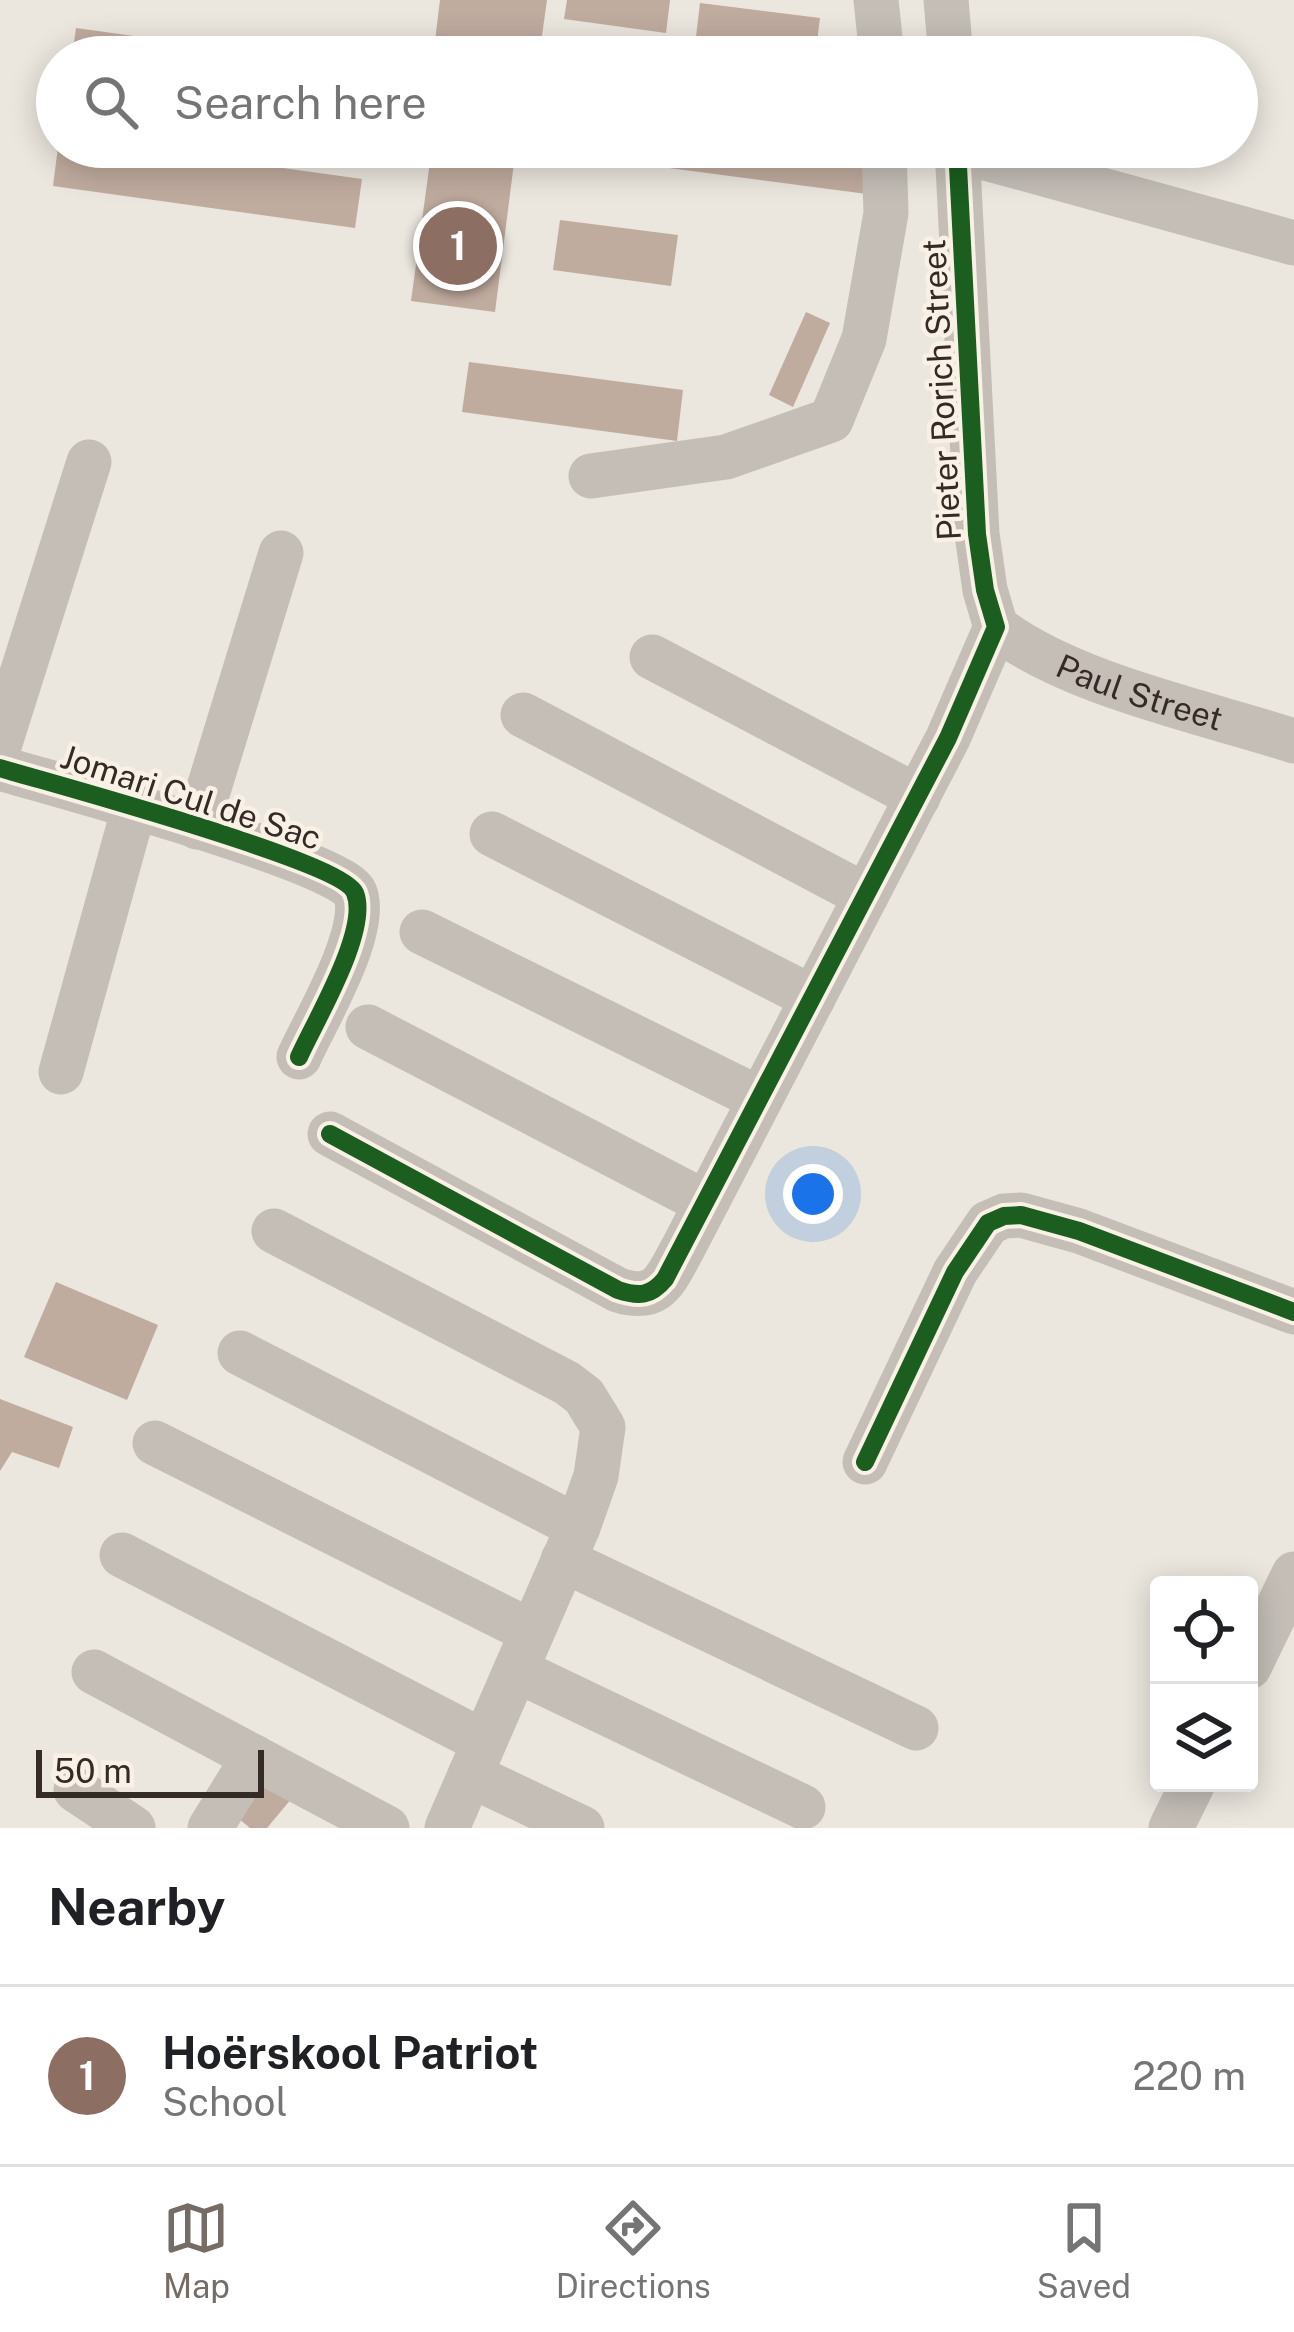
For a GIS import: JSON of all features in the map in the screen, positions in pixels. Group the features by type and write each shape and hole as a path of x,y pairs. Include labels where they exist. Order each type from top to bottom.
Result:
{"street":[{"path":"876,0 880,36"},
{"path":"946,0 949,36"},
{"path":"591,476 726,457 831,420 864,339 886,213 885,168"},
{"name":"Pieter Rorich Street","path":"958,168 977,534 996,627"},
{"path":"1025,168 1294,243"},
{"path":"0,743 89,462"},
{"path":"196,827 281,553"},
{"path":"330,1134 630,1294 656,1291 948,738 996,627"},
{"name":"Paul Street","path":"996,627 1020,646 1066,669 1294,741"},
{"path":"652,657 918,796"},
{"path":"523,715 866,896"},
{"name":"Jomari Cul de Sac","path":"0,768 196,827 346,881 356,894 351,943 299,1057"},
{"path":"62,1072 134,808"},
{"path":"491,833 813,998"},
{"path":"422,932 760,1100"},
{"path":"368,1027 706,1203"},
{"path":"865,1462 956,1272 988,1223 1004,1216 1021,1215 1079,1231 1294,1312"},
{"path":"274,1231 567,1383 584,1396 603,1427 596,1476 571,1543 447,1828"},
{"path":"240,1352 571,1543 916,1728"},
{"path":"155,1443 803,1807"},
{"path":"122,1555 477,1759 582,1828"},
{"path":"1258,1648 1294,1574"},
{"path":"94,1672 387,1828"},
{"path":"210,1828 254,1757"},
{"path":"76,1790 133,1828"},
{"path":"1172,1828 1189,1792"}],"building":[{"path":"440,0 547,0 542,36 436,36"},
{"path":"567,0 670,0 666,33 564,19"},
{"path":"700,3 820,18 818,36 696,36"},
{"path":"76,28 134,36 75,36"},
{"path":"55,168 283,168 362,179 355,228 53,186"},
{"path":"429,168 513,168 495,312 411,301"},
{"path":"669,168 871,168 867,194"},
{"path":"560,220 678,235 671,286 553,270"},
{"path":"806,312 830,323 793,407 769,395"},
{"path":"469,362 683,390 677,441 462,412"},
{"path":"56,1282 158,1325 127,1400 24,1357"},
{"path":"0,1399 73,1427 59,1468 12,1452 0,1471"},
{"path":"269,1769 297,1792 267,1828 250,1828 232,1813"}],"cycle path":[{"path":"330,1134 618,1290 644,1294 665,1279 948,738 996,627 977,534 958,168"},
{"path":"0,768 250,843 338,879 355,893 358,909 348,952 299,1057"},
{"path":"865,1462 955,1272 988,1223 1004,1216 1021,1215 1079,1231 1294,1312"}],"place":[{"name":"Hoërskool Patriot","path":"458,246"}]}
